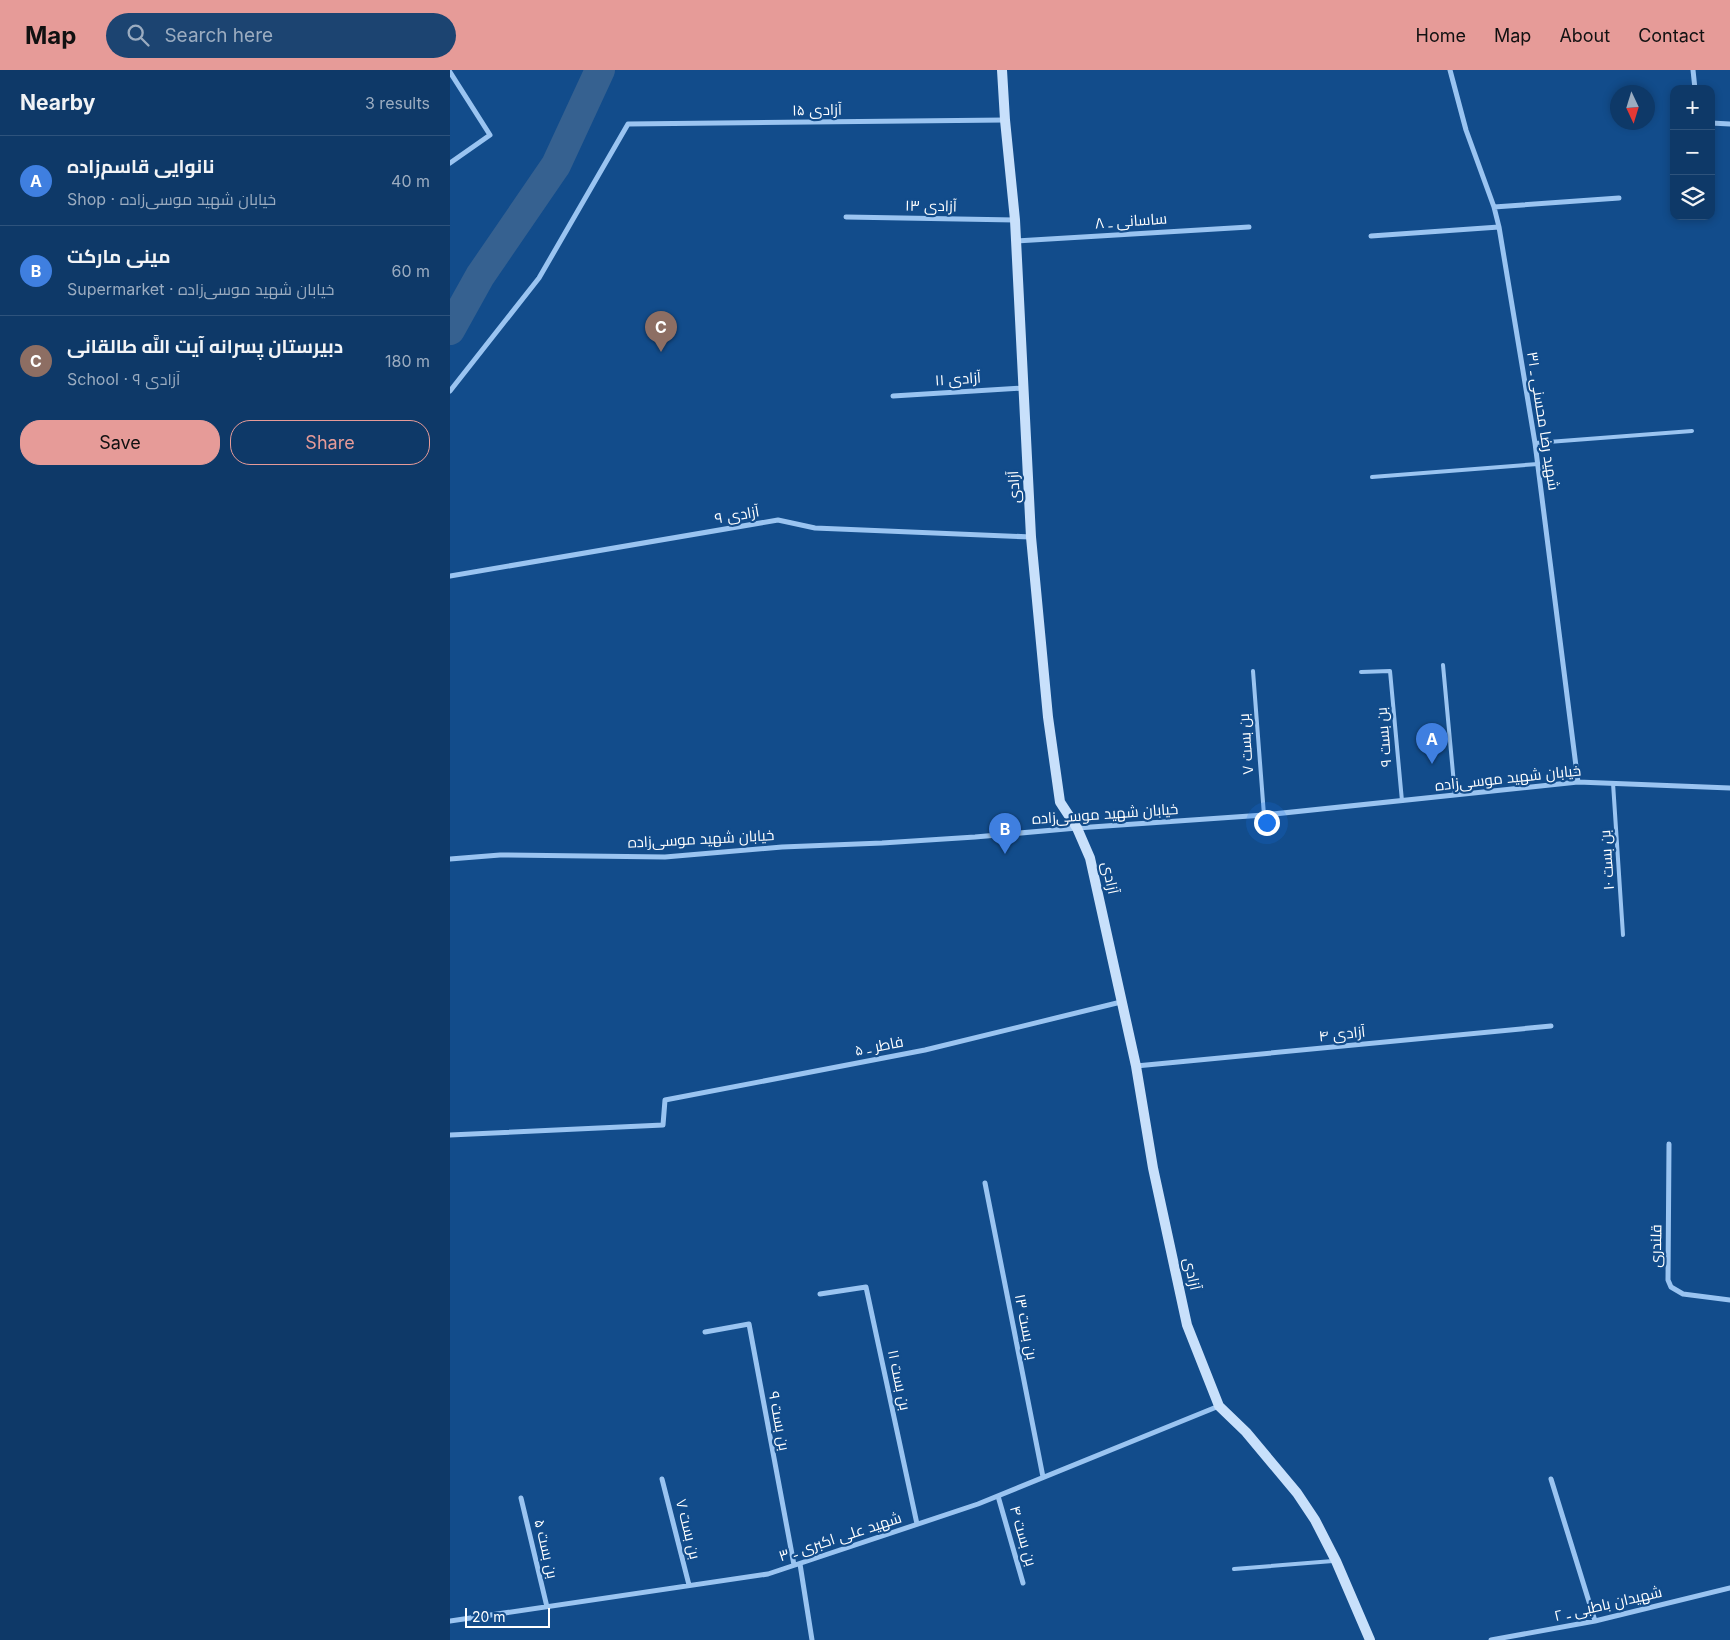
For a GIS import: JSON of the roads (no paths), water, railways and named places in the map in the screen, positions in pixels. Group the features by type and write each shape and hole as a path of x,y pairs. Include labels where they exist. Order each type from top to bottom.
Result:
{"street":[{"name":"آزادی","path":"1002,70 1016,241 1031,537 1048,717 1060,802 1077,828 1090,858 1136,1066 1153,1168 1187,1324 1219,1406 1246,1432 1297,1493 1316,1520 1370,1640"},
{"name":"شهید رضا محسنی ـ ۳۱","path":"1450,70 1466,130 1494,207 1499,227 1535,442 1578,782"},
{"path":"1693,70 1695,85"},
{"path":"450,72 490,135 450,164"},
{"name":"آزادی ۱۵","path":"450,391 539,278 628,124 1005,120"},
{"path":"1715,124 1730,124"},
{"path":"1494,207 1619,198"},
{"name":"آزادی ۱۳","path":"846,217 1014,220"},
{"name":"ساسانی ـ ۸","path":"1016,241 1249,227"},
{"path":"1371,236 1499,227"},
{"name":"آزادی ۱۱","path":"893,396 1024,388"},
{"name":"آزادی ۹","path":"450,576 778,520 815,528 1031,537"},
{"name":"خیابان شهید موسی‌زاده","path":"450,859 500,855 665,857 782,847 975,837 1264,815 1578,782 1730,788"},
{"name":"فاطر ـ ۵","path":"450,1135 663,1125 664,1100 924,1050 1121,1002"},
{"name":"آزادی ۴","path":"1136,1066 1551,1026"},
{"name":"قلندری","path":"1669,1144 1668,1280 1671,1287 1683,1294 1730,1300"},
{"name":"بن بست ۱۳","path":"984,1183 1042,1476"},
{"name":"بن بست ۱۱","path":"820,1294 866,1287 917,1524"},
{"name":"بن بست ۹","path":"705,1332 749,1324 794,1565"},
{"name":"شهید علی اکبری ـ ۳","path":"450,1621 768,1574 978,1504 1042,1476 1219,1406"},
{"name":"بن بست ۷","path":"662,1479 689,1585"},
{"path":"1551,1479 1595,1621"},
{"name":"بن بست ۴","path":"998,1496 1024,1583"},
{"name":"بن بست ۵","path":"520,1498 547,1607"},
{"path":"800,1564 812,1640"},
{"name":"شهیدان باطبی ـ ۲","path":"1491,1640 1595,1621 1730,1588"}],"lane":[{"path":"1535,442 1692,431"},
{"path":"1372,477 1538,464"},
{"path":"1443,665 1455,795"},
{"name":"بن بست ۷","path":"1253,671 1264,815"},
{"name":"بن بست ۹","path":"1361,672 1390,671 1402,802"},
{"name":"بن بست ۱۰","path":"1613,783 1623,936"},
{"path":"1234,1569 1336,1561"}],"waterway":[{"path":"450,330 480,276 556,165 600,70"}],"place":[{"name":"دبیرستان پسرانه آیت اللَّه طالقانی","path":"661,352"},
{"name":"نانوایی قاسم‌زاده","path":"1432,764"},
{"name":"مینی مارکت","path":"1005,854"}]}
